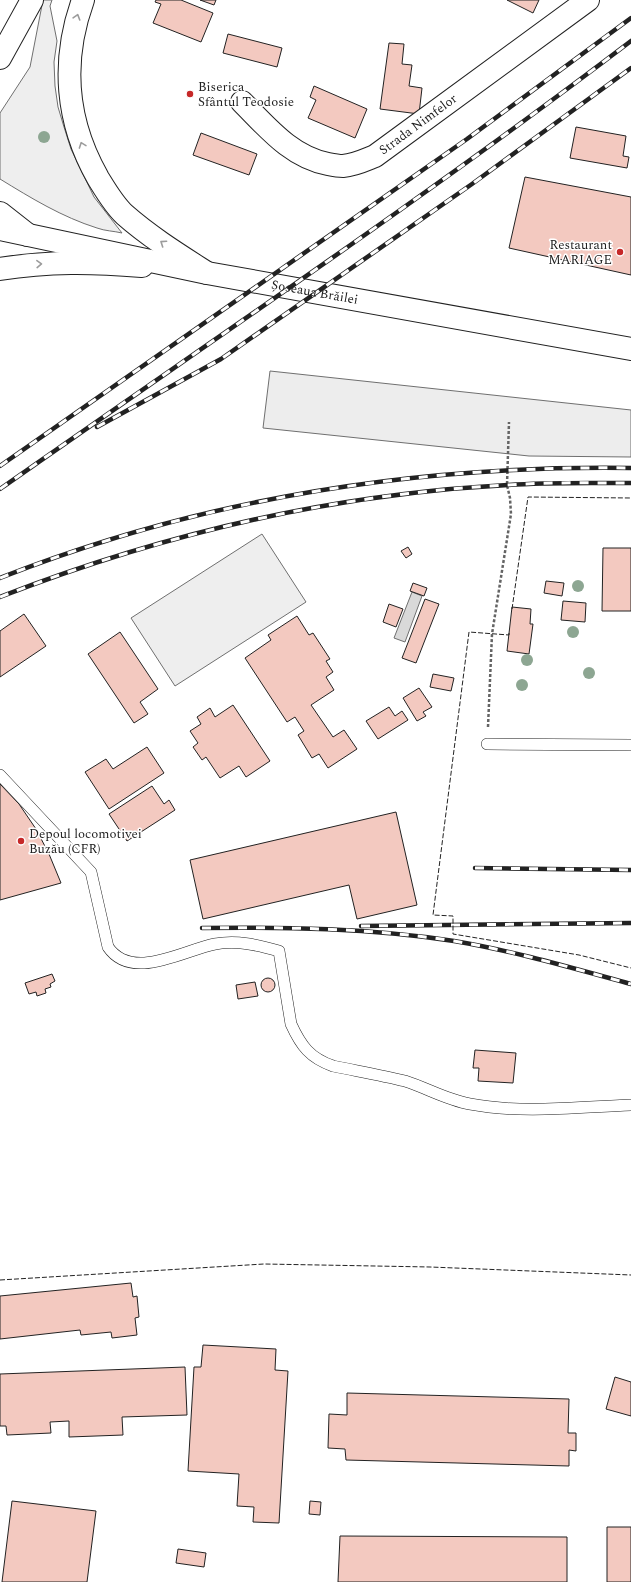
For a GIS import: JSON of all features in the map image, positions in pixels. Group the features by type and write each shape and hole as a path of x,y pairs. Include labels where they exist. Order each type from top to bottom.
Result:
{"main road":[{"path":"0,58 32,0"},
{"path":"83,0 76,19 70,59 71,105 84,152 105,190 124,214 158,240 207,273"},
{"name":"Strada Nimfelor","path":"242,102 282,142 300,155 319,162 343,166 361,162 375,156 588,0"},
{"path":"0,213 28,235"},
{"name":"Șoseaua Brăilei","path":"0,229 207,273 631,349"},
{"path":"0,269 30,264 92,262 207,273"}],"lane":[{"path":"487,744 631,745"},
{"path":"0,775 91,872 108,947 113,954 122,960 138,963 156,962 214,944 233,942 256,944 279,951 291,1024 296,1035 308,1052 323,1063 406,1082 454,1101 471,1104 531,1109 631,1105"}],"path":[{"path":"487,744 492,634 511,514 507,485 509,422"}],"shaded area":[{"path":"43,0 52,0 50,6 57,41 54,62 55,86 58,107 71,149 94,197 122,233 84,224 59,213 0,179 0,113 30,67"},
{"path":"270,371 631,410 631,457 529,456 263,428"},
{"path":"262,534 306,602 175,686 131,618"},
{"path":"412,592 422,596 405,642 394,638"}],"building":[{"path":"156,0 181,0 213,13 201,42 153,23 161,4 155,2"},
{"path":"200,0 216,0 214,5"},
{"path":"507,0 539,0 533,13"},
{"path":"228,34 282,48 277,67 223,53"},
{"path":"389,43 404,44 402,64 412,65 409,86 422,88 419,114 380,109"},
{"path":"314,86 367,109 355,138 308,118 316,100 310,97"},
{"path":"576,127 626,136 623,156 629,157 627,168 570,158"},
{"path":"201,133 257,154 249,175 193,155"},
{"path":"525,177 631,197 631,275 509,248"},
{"path":"408,547 412,554 406,558 401,551"},
{"path":"603,548 631,548 631,611 602,611"},
{"path":"546,581 564,583 562,596 544,593"},
{"path":"413,583 427,588 424,596 410,591"},
{"path":"425,599 439,604 416,663 402,658"},
{"path":"563,601 586,603 585,622 561,620"},
{"path":"389,604 403,609 396,627 383,622"},
{"path":"512,607 531,609 530,624 533,624 529,654 507,651"},
{"path":"24,614 46,646 0,677 0,631"},
{"path":"297,616 309,635 313,633 330,659 326,661 333,672 326,677 334,690 311,705 333,737 344,730 357,749 328,768 319,754 312,758 298,735 304,731 295,717 287,722 245,658 271,640 268,635"},
{"path":"120,632 158,689 140,702 148,714 134,723 88,654"},
{"path":"433,674 454,678 451,691 430,687"},
{"path":"419,688 432,707 423,712 426,716 417,721 403,698"},
{"path":"233,705 270,761 246,777 239,766 220,778 206,757 202,760 193,747 198,743 190,731 201,724 197,717 210,708 215,717"},
{"path":"389,707 395,716 402,711 408,720 378,739 366,721"},
{"path":"147,747 164,773 109,809 85,772 106,759 113,769"},
{"name":"Depoul locomotivei Buzău (CFR)","path":"0,784 19,804 36,829 49,854 61,883 0,900"},
{"path":"152,786 164,804 169,800 175,810 127,841 109,814"},
{"path":"396,812 417,905 357,919 349,885 203,919 190,860"},
{"path":"52,974 55,981 50,984 51,987 45,989 46,993 37,996 36,992 29,994 25,983"},
{"path":"268,978 273,980 275,985 273,990 268,992 263,990 261,985 263,980"},
{"path":"255,982 258,996 238,999 236,985"},
{"path":"475,1050 516,1053 513,1083 478,1081 479,1068 473,1068"},
{"path":"131,1283 133,1297 137,1296 139,1317 135,1318 137,1335 112,1338 111,1332 81,1335 80,1330 0,1339 0,1296"},
{"path":"203,1345 276,1349 275,1370 288,1371 279,1523 253,1522 254,1507 237,1506 239,1474 188,1471 194,1367 201,1367"},
{"path":"185,1367 187,1415 122,1417 123,1435 69,1437 69,1421 50,1422 51,1433 7,1435 6,1426 0,1426 0,1374"},
{"path":"615,1377 631,1382 631,1416 606,1409"},
{"path":"347,1393 569,1399 568,1433 576,1433 576,1451 569,1450 569,1466 346,1460 345,1449 328,1448 329,1414 347,1415"},
{"path":"12,1501 96,1511 87,1582 2,1582"},
{"path":"310,1501 321,1502 320,1515 309,1514"},
{"path":"607,1527 631,1527 631,1582 607,1582"},
{"path":"340,1536 567,1537 567,1582 338,1582"},
{"path":"178,1549 206,1553 204,1567 176,1563"}],"railway":[{"path":"0,466 467,139 631,18"},
{"path":"0,489 318,268 476,156 631,41"},
{"path":"97,427 221,359 472,184 631,68"},
{"path":"0,578 76,550 153,527 231,508 310,492 390,481 470,473 550,469 631,468"},
{"path":"0,597 61,574 186,536 314,508 378,497 443,490 539,483 631,483"},
{"path":"475,868 631,870"},
{"path":"361,926 631,923"},
{"path":"202,928 328,929 391,933 454,941 543,960 631,984"}],"fence":[{"path":"512,609 528,497 631,498"},
{"path":"509,633 509,635 469,632 433,915 453,916 453,934 579,955 631,968"},
{"path":"0,1280 264,1264 430,1267 631,1275"}],"place":[{"name":"Biserica Sfântul Teodosie","path":"190,94"},
{"name":"Restaurant MARIAGE","path":"620,252"},
{"name":"Depoul locomotivei Buzău (CFR)","path":"21,841"}]}
